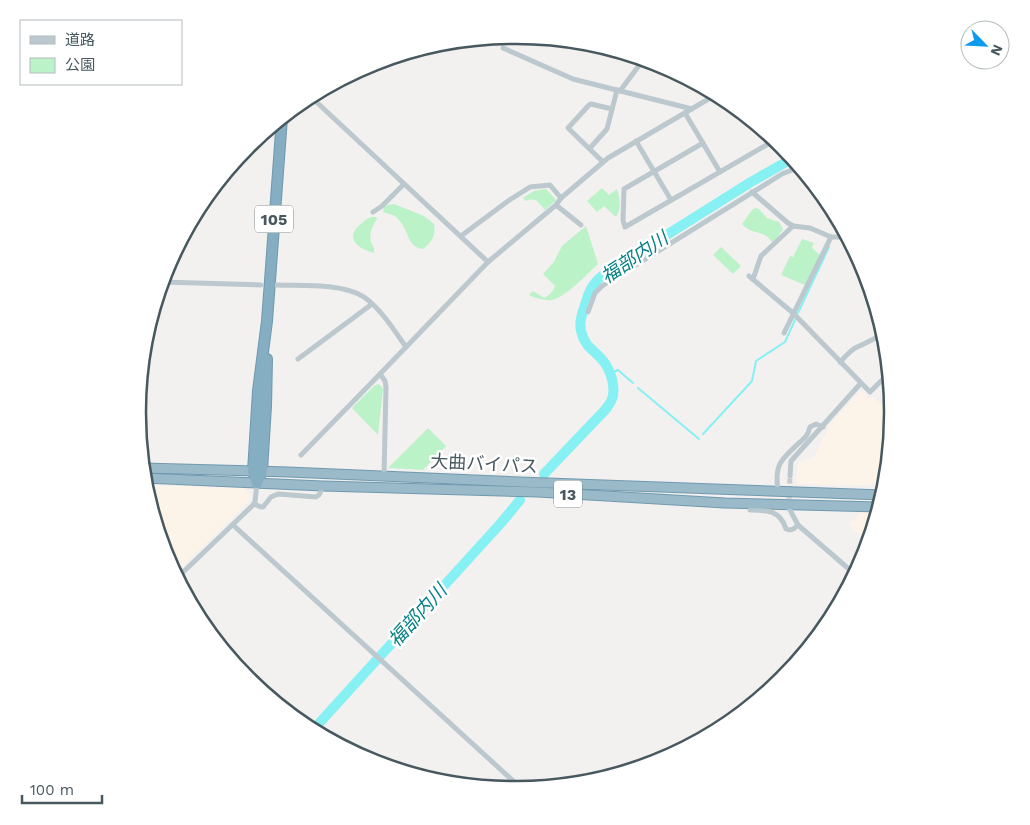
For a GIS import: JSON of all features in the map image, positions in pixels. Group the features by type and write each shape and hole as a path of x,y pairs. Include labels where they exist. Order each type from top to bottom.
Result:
{"highway":[{"name":"105","path":"257,471 266,406 268,365 267,321 281,128"},
{"name":"大曲バイパス","path":"150,468 874,495"},
{"path":"257,471 258,483"},
{"name":"大曲バイパス","path":"152,478 323,486 538,492 754,504 871,507"}],"street":[{"path":"503,48 573,79 692,108"},
{"path":"590,148 607,129 618,90 639,65"},
{"path":"301,455 488,262 556,205 561,198 603,162 708,99"},
{"path":"316,102 488,262"},
{"path":"603,162 568,128 591,104 612,109"},
{"path":"684,113 720,172"},
{"path":"636,141 671,200"},
{"path":"703,143 624,189 623,220 625,227 768,144"},
{"path":"588,312 595,293 602,286 752,192 793,170"},
{"path":"373,212 382,206 404,184"},
{"path":"461,236 530,187 550,185 561,198"},
{"path":"752,192 793,226 810,228 831,237 839,237"},
{"path":"556,205 581,225"},
{"path":"793,226 761,256 751,278 794,314 870,392 882,380"},
{"path":"784,333 831,237"},
{"path":"170,282 261,285"},
{"path":"277,285 338,288 353,291 363,296 372,304 406,347"},
{"path":"298,360 372,304"},
{"path":"840,362 852,350 876,338"},
{"path":"380,374 385,381 386,387 384,476"},
{"path":"790,476 791,461 861,383"},
{"path":"778,491 776,482 777,470 782,459 808,434 810,426 816,424 823,427"},
{"path":"182,573 254,504 258,483"},
{"path":"254,504 263,507 271,497 278,494 316,497 323,486"},
{"path":"754,504 750,510 772,512 779,516 786,529 790,530 798,525"},
{"path":"789,508 798,525 849,569"},
{"path":"232,525 513,781"}],"shaded area":[{"path":"861,390 870,399 873,397 884,407 881,461 877,484 796,484 799,462 813,458 830,424"},
{"path":"153,485 243,488 249,492 250,500 181,568 166,531"},
{"path":"861,512 870,512 862,537 849,525"}],"green space":[{"path":"602,188 609,195 617,189 620,203 616,217 604,206 597,212 587,201"},
{"path":"545,189 556,200 545,210 537,201 526,201 523,198 534,191"},
{"path":"394,204 424,216 434,224 433,238 423,249 418,248 411,242 402,223 396,217 383,212 384,207"},
{"path":"755,208 759,209 767,218 779,222 783,229 772,242 764,235 746,228 742,224"},
{"path":"372,217 377,219 370,237 374,253 358,245 353,237 357,228 365,220"},
{"path":"586,226 598,264 576,285 558,298 546,300 529,295 533,291 544,298 549,295 555,286 543,274 554,262 562,246"},
{"path":"802,239 814,243 812,248 820,255 805,285 781,275 790,256 793,257"},
{"path":"721,247 741,266 733,274 713,255"},
{"path":"378,384 383,389 378,435 352,408"},
{"path":"428,428 446,446 423,470 388,468"}],"waterway":[{"name":"福部内川","path":"544,474 606,409 612,399 613,385 609,370 585,341 581,331 582,315 591,288 603,275 786,162"},
{"path":"798,313 829,247"},
{"path":"703,434 752,381 756,361 785,342 795,320"},
{"path":"611,373 618,370 633,383"},
{"path":"638,388 699,439"},
{"name":"福部内川","path":"318,724 520,500"}],"tunnel":[{"path":"789,506 790,476"}]}
